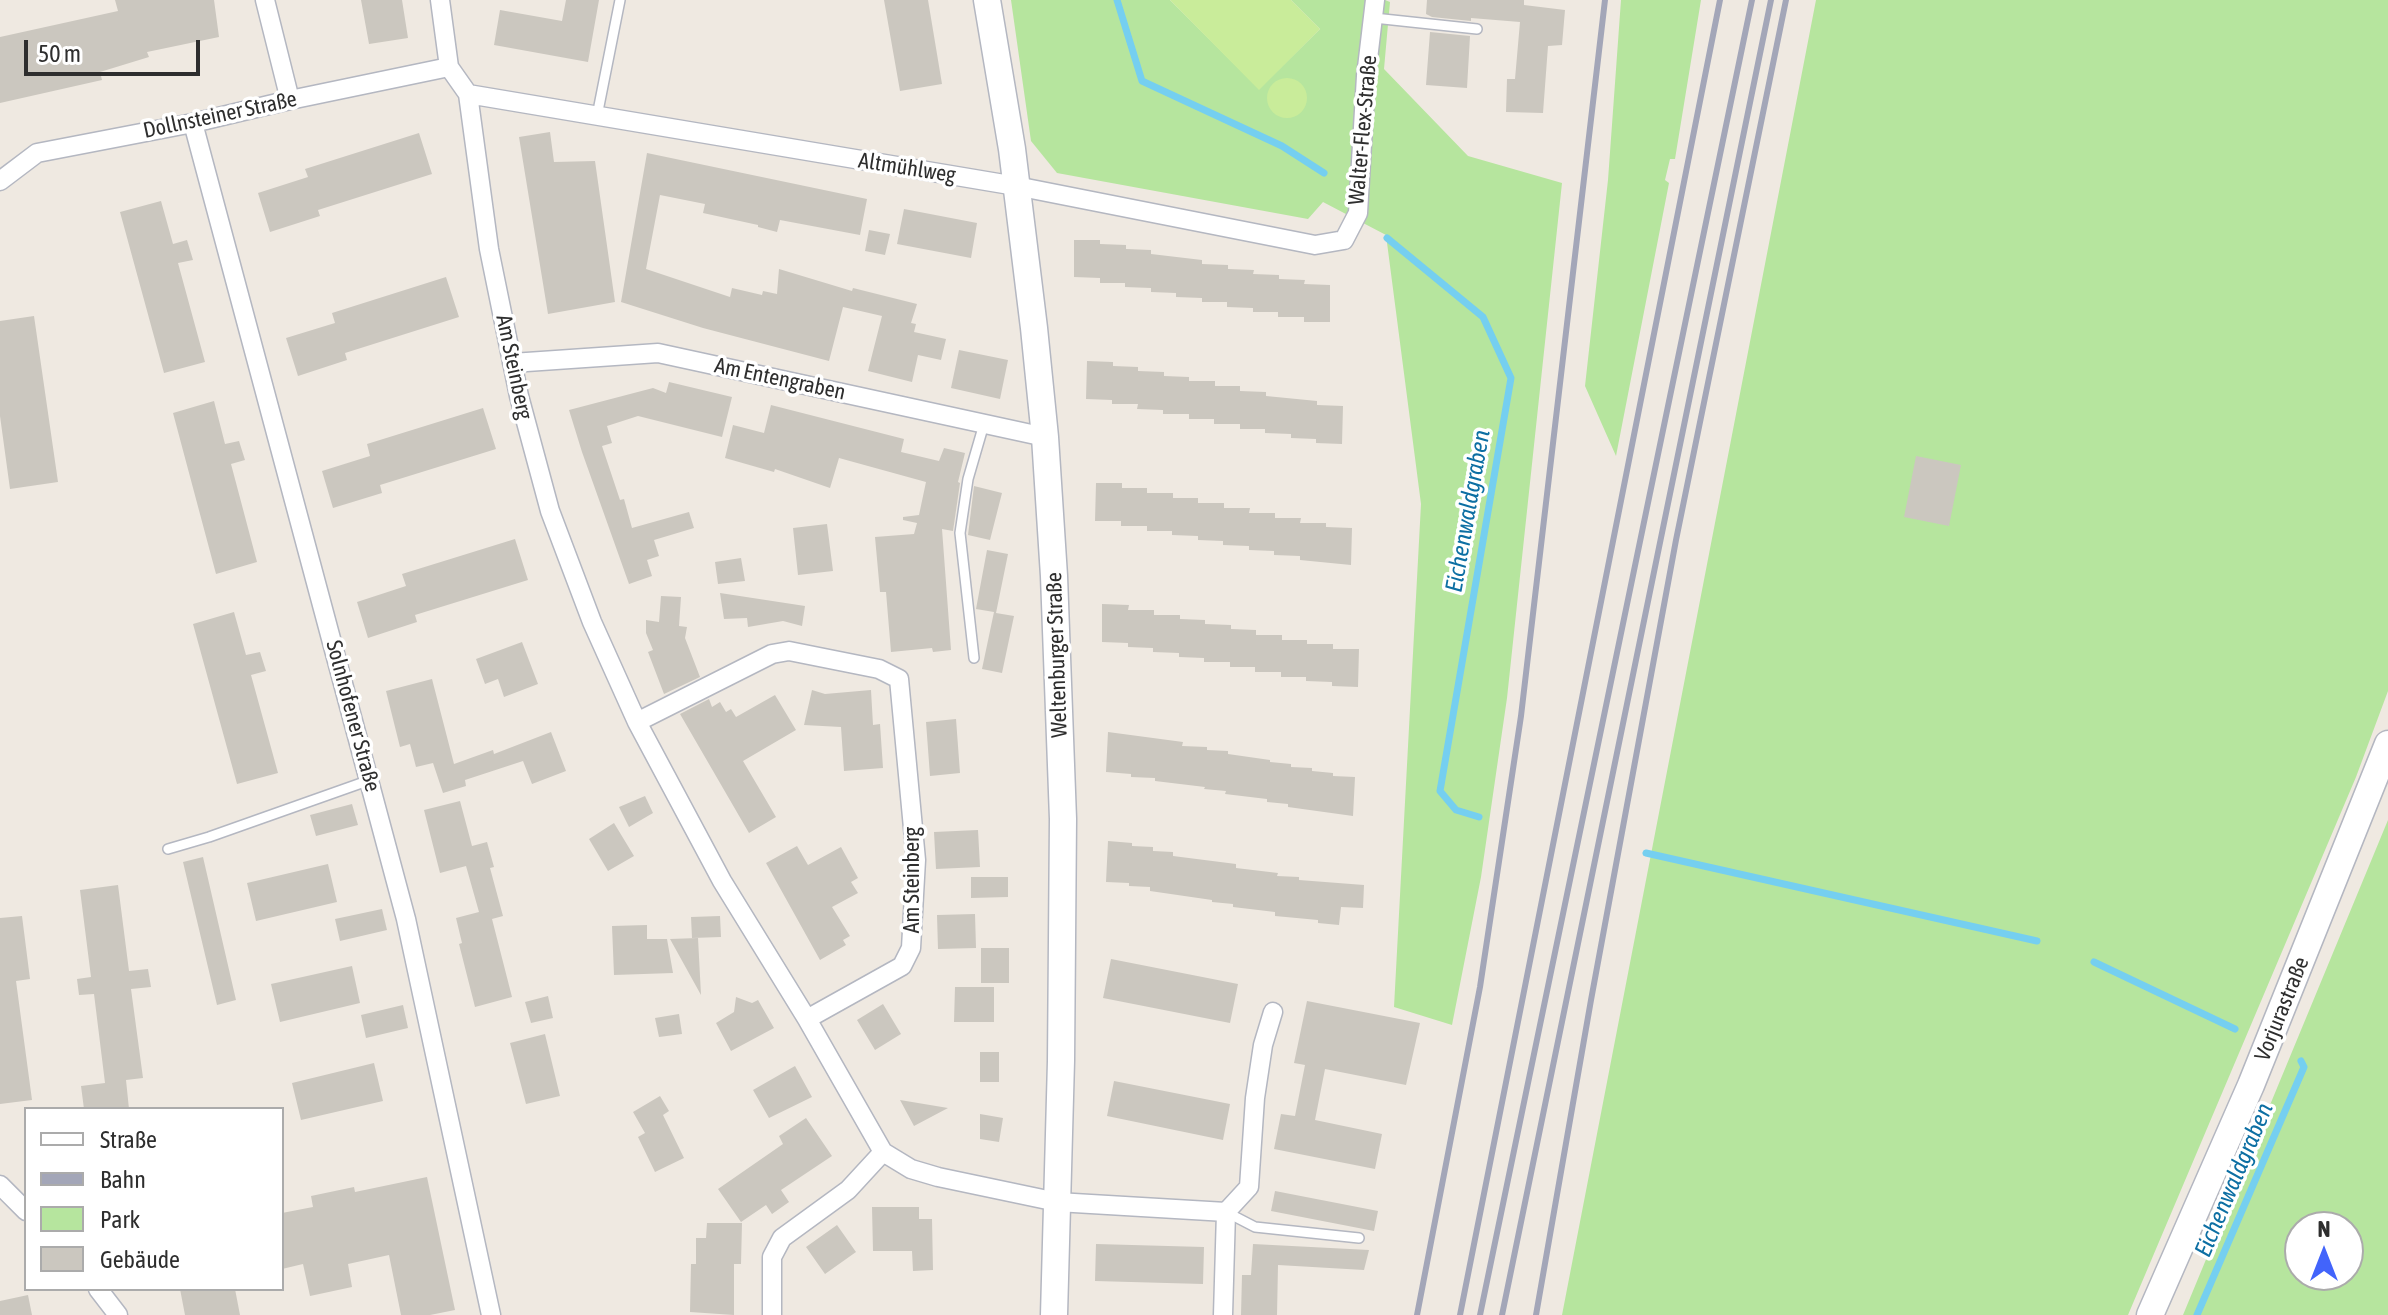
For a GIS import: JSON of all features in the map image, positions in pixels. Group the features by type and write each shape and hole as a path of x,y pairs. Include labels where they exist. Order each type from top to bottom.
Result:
{"street":[{"path":"265,0 290,100"},
{"name":"Am Steinberg","path":"440,0 449,67 468,94 489,249 512,363 550,511 592,622 637,722 722,881 807,1019 883,1152"},
{"name":"Weltenburger Straße","path":"987,0 1016,186 1045,437 1054,592 1063,819 1054,1315"},
{"name":"Walter-Flex-Straße","path":"1344,240 1358,213 1366,76 1374,9"},
{"name":"Dollnsteiner Straße","path":"0,181 37,153 193,123 449,67"},
{"name":"Altmühlweg","path":"468,94 1016,186 1315,245 1344,240"},
{"name":"Solnhofener Straße","path":"193,123 412,944 491,1315"},
{"name":"Am Entengraben","path":"512,363 658,353 1045,437"},
{"name":"Am Steinberg","path":"637,722 772,654 789,651 879,669 899,679 916,860 911,948 902,966 807,1019"},
{"name":"Vorjurastraße","path":"2150,1315 2257,1071 2388,744"},
{"path":"1223,1315 1226,1212 1249,1187 1257,1085 1263,1045 1273,1012"},
{"path":"772,1315 772,1257 782,1238 848,1190 883,1152 911,1169 938,1177 1057,1202 1226,1212"},
{"path":"0,1185 24,1209"},
{"path":"100,1291 118,1315"}],"lane":[{"path":"597,116 620,0"},
{"name":"Walter-Flex-Straße","path":"1374,9 1477,29"},
{"path":"974,658 960,533 968,479 984,424"},
{"path":"168,849 370,780"},
{"path":"1226,1212 1255,1227 1359,1238"}],"green space":[{"path":"1011,0 1170,0 1259,89 1320,29 1291,0 1385,0 1390,2 1384,69 1468,156 1562,183 1507,698 1481,877 1452,1025 1394,1007 1421,504 1386,235 1323,202 1308,219 1057,173 1031,141"},
{"path":"1170,0 1291,0 1320,29 1259,90"},
{"path":"1621,0 1701,0 1675,159 1670,159 1665,180 1669,183 1616,456 1585,386 1608,180"},
{"path":"1816,0 2388,0 2388,691 2356,777 2128,1315 1562,1315"},
{"path":"1287,78 1301,84 1307,98 1301,112 1287,118 1273,112 1267,98 1273,84"},
{"path":"2388,820 2388,1315 2183,1315"}],"building":[{"path":"115,0 214,0 219,37 147,52 149,57 100,72 102,80 0,103 0,37 118,11"},
{"path":"361,0 402,0 408,38 369,44"},
{"path":"566,0 599,0 588,62 494,45 500,10 562,21"},
{"path":"884,0 928,0 942,84 900,91"},
{"path":"1427,0 1524,0 1524,5 1565,10 1562,45 1548,46 1543,113 1506,112 1507,79 1515,79 1520,22 1432,17 1426,14"},
{"path":"1430,32 1470,36 1467,88 1426,85"},
{"path":"550,132 554,162 595,161 615,302 548,314 519,137"},
{"path":"419,133 432,174 318,210 320,216 270,232 258,193 308,177 305,169"},
{"path":"647,153 867,199 860,235 780,220 777,232 703,213 705,204 660,195 646,269 730,297 732,288 762,295 763,291 777,294 779,269 852,291 853,288 917,304 911,323 916,324 914,332 946,339 941,360 918,355 912,382 868,371 882,316 843,307 829,361 703,328 621,302"},
{"path":"161,201 173,244 187,240 193,260 178,263 205,362 164,373 120,212"},
{"path":"904,209 977,223 971,258 897,244"},
{"path":"869,230 890,234 885,255 865,251"},
{"path":"1074,240 1100,240 1100,244 1151,250 1151,254 1202,260 1202,264 1254,270 1253,274 1305,280 1304,284 1330,285 1330,322 1304,322 1304,317 1278,317 1278,312 1253,312 1253,308 1227,307 1227,302 1202,302 1202,298 1151,292 1151,288 1125,287 1125,283 1100,283 1100,278 1074,277"},
{"path":"446,277 459,317 345,353 347,360 298,376 286,338 335,323 332,313"},
{"path":"34,316 58,482 10,489 0,416 0,321"},
{"path":"959,350 1008,360 1000,399 951,388"},
{"path":"1087,361 1113,362 1113,366 1138,367 1138,371 1164,372 1164,376 1189,377 1189,381 1215,381 1215,386 1240,386 1240,391 1317,401 1317,405 1343,406 1342,444 1316,443 1316,439 1291,438 1291,434 1265,433 1265,429 1240,429 1240,424 1214,424 1214,419 1189,419 1189,414 1163,414 1163,410 1137,409 1138,404 1112,404 1112,400 1086,399"},
{"path":"669,382 732,397 722,437 638,416 607,426 612,443 602,446 620,500 624,499 632,528 689,512 694,528 654,540 659,556 647,560 652,576 629,584 569,410 653,388 666,393"},
{"path":"214,401 225,444 239,441 245,460 231,464 257,562 216,574 173,413"},
{"path":"771,405 904,439 901,452 939,461 944,448 965,453 958,482 953,531 942,529 951,650 933,652 932,648 891,652 886,592 880,592 875,537 914,534 917,523 903,520 903,517 919,515 926,482 839,458 830,488 775,469 774,472 725,458 733,425 764,433"},
{"path":"483,408 496,449 380,485 382,493 333,508 322,471 370,456 367,444"},
{"path":"1916,456 1961,465 1949,526 1904,517"},
{"path":"1096,483 1122,483 1122,488 1147,488 1147,493 1173,493 1173,498 1198,498 1198,503 1224,503 1224,508 1250,508 1249,513 1275,513 1275,518 1301,518 1300,523 1326,523 1326,527 1352,528 1351,565 1300,560 1300,556 1249,550 1249,546 1198,540 1198,536 1172,535 1172,531 1147,531 1147,526 1121,526 1121,521 1095,521"},
{"path":"974,486 1002,493 990,540 968,535"},
{"path":"827,524 833,571 798,575 793,528"},
{"path":"515,539 528,580 415,615 417,622 368,638 357,602 406,586 402,574"},
{"path":"987,550 1008,554 996,613 1014,616 1002,673 982,669 994,612 976,609"},
{"path":"741,558 745,581 718,584 715,562"},
{"path":"720,593 805,606 802,626 783,621 748,627 747,618 724,619"},
{"path":"661,596 681,597 679,626 687,627 685,638 700,677 664,694 648,652 653,650 646,633 646,620 659,622"},
{"path":"1102,604 1129,605 1128,610 1154,610 1154,615 1180,615 1180,619 1205,620 1205,624 1256,630 1256,635 1282,635 1282,640 1333,644 1333,649 1359,649 1358,687 1306,681 1306,677 1281,677 1281,672 1255,672 1255,667 1230,667 1230,662 1204,662 1204,658 1179,657 1179,653 1128,647 1128,643 1102,642"},
{"path":"234,612 246,655 260,652 266,671 251,675 278,773 237,784 193,624"},
{"path":"522,642 538,684 504,697 498,679 485,684 476,659"},
{"path":"432,679 454,764 493,750 494,754 551,732 566,771 532,784 523,761 465,780 466,786 443,793 433,763 416,767 410,744 400,747 386,691"},
{"path":"812,690 825,694 871,690 873,725 880,724 883,768 844,771 841,727 804,725"},
{"path":"775,695 796,730 743,761 776,817 749,833 680,714 709,699 712,707 720,702 726,712 731,709 736,717"},
{"path":"956,719 960,773 930,776 926,722"},
{"path":"1108,732 1183,742 1182,746 1207,747 1207,750 1228,751 1228,754 1291,764 1291,767 1312,768 1312,771 1333,773 1333,776 1355,777 1353,816 1288,807 1288,804 1267,802 1267,799 1155,781 1155,778 1106,772"},
{"path":"645,796 653,813 629,827 619,807"},
{"path":"460,801 472,846 487,842 494,867 490,868 503,916 492,919 512,997 475,1007 459,944 462,943 456,918 479,912 466,866 440,873 424,810"},
{"path":"352,804 358,825 316,836 310,815"},
{"path":"614,823 634,856 608,871 589,839"},
{"path":"978,830 980,867 936,869 934,832"},
{"path":"1108,841 1153,847 1153,851 1173,852 1173,856 1236,864 1236,868 1299,877 1299,880 1364,885 1363,908 1341,907 1339,925 1318,923 1318,920 1275,916 1275,912 1150,891 1150,887 1106,882"},
{"path":"797,846 808,865 841,847 858,878 851,882 858,893 832,907 850,936 843,940 846,945 820,960 766,863"},
{"path":"203,857 236,1000 217,1005 183,862"},
{"path":"328,864 337,902 256,921 247,883"},
{"path":"971,877 1008,877 1008,897 971,898"},
{"path":"118,885 129,971 148,969 151,987 131,989 143,1078 126,1080 129,1107 84,1107 81,1086 105,1083 94,994 79,995 77,979 91,977 80,890"},
{"path":"382,909 387,930 340,941 335,919"},
{"path":"975,914 976,948 938,949 937,915"},
{"path":"22,916 30,979 16,981 32,1100 0,1104 0,918"},
{"path":"720,916 721,937 692,938 691,917"},
{"path":"647,925 647,939 667,939 673,973 614,975 612,926"},
{"path":"698,938 701,995 670,939"},
{"path":"981,948 1009,948 1009,983 981,983"},
{"path":"1111,959 1238,984 1230,1023 1103,998"},
{"path":"352,966 360,1003 280,1022 271,984"},
{"path":"955,987 994,987 994,1022 954,1022"},
{"path":"548,996 553,1018 531,1023 525,1002"},
{"path":"736,997 752,1003 758,1000 774,1028 731,1051 716,1023 734,1012"},
{"path":"1307,1001 1420,1023 1406,1085 1325,1069 1315,1120 1382,1134 1375,1169 1274,1149 1281,1114 1295,1116 1305,1065 1294,1063"},
{"path":"883,1004 901,1034 875,1050 857,1020"},
{"path":"403,1005 408,1028 366,1038 361,1015"},
{"path":"679,1014 682,1034 659,1037 655,1018"},
{"path":"545,1034 560,1096 526,1104 510,1043"},
{"path":"980,1052 999,1052 999,1082 980,1082"},
{"path":"374,1063 383,1101 301,1120 292,1083"},
{"path":"795,1066 812,1097 769,1118 753,1090"},
{"path":"1114,1081 1230,1104 1223,1140 1107,1116"},
{"path":"660,1096 669,1111 663,1115 684,1158 655,1172 638,1137 645,1133 633,1112"},
{"path":"900,1100 948,1108 914,1126"},
{"path":"980,1114 1003,1118 999,1142 980,1139"},
{"path":"806,1118 832,1156 781,1190 789,1202 772,1214 766,1205 741,1222 718,1189 783,1144 779,1136"},
{"path":"427,1177 455,1310 430,1315 401,1315 389,1255 348,1264 352,1287 310,1296 303,1264 284,1269 284,1213 313,1207 311,1196 354,1187 355,1192"},
{"path":"1275,1191 1378,1211 1374,1231 1271,1211"},
{"path":"872,1207 919,1207 919,1219 932,1219 933,1270 913,1271 912,1251 873,1251"},
{"path":"707,1223 742,1223 741,1264 734,1264 734,1315 690,1312 691,1264 696,1264 696,1238 706,1238"},
{"path":"837,1225 856,1252 825,1274 806,1247"},
{"path":"1096,1244 1204,1247 1203,1284 1095,1281"},
{"path":"1253,1244 1369,1250 1364,1270 1278,1265 1277,1315 1241,1315 1242,1275 1251,1275"},
{"path":"180,1291 235,1291 240,1315 185,1315"},
{"path":"28,1295 32,1315 0,1315 0,1301"}],"waterway":[{"name":"Eichenwaldgraben","path":"1117,0 1142,81 1282,146 1324,173"},
{"name":"Eichenwaldgraben","path":"1387,238 1483,317 1511,378 1440,791 1456,810 1479,817"},
{"name":"Eichenwaldgraben","path":"1646,853 2037,941"},
{"name":"Eichenwaldgraben","path":"2094,962 2235,1029"},
{"name":"Eichenwaldgraben","path":"2197,1315 2304,1067 2301,1061"}],"railway":[{"path":"1417,1315 1480,987 1521,716 1605,0"},
{"path":"1460,1315 1720,0"},
{"path":"1480,1315 1752,0"},
{"path":"1502,1315 1771,0"},
{"path":"1536,1315 1676,540 1786,0"}]}
